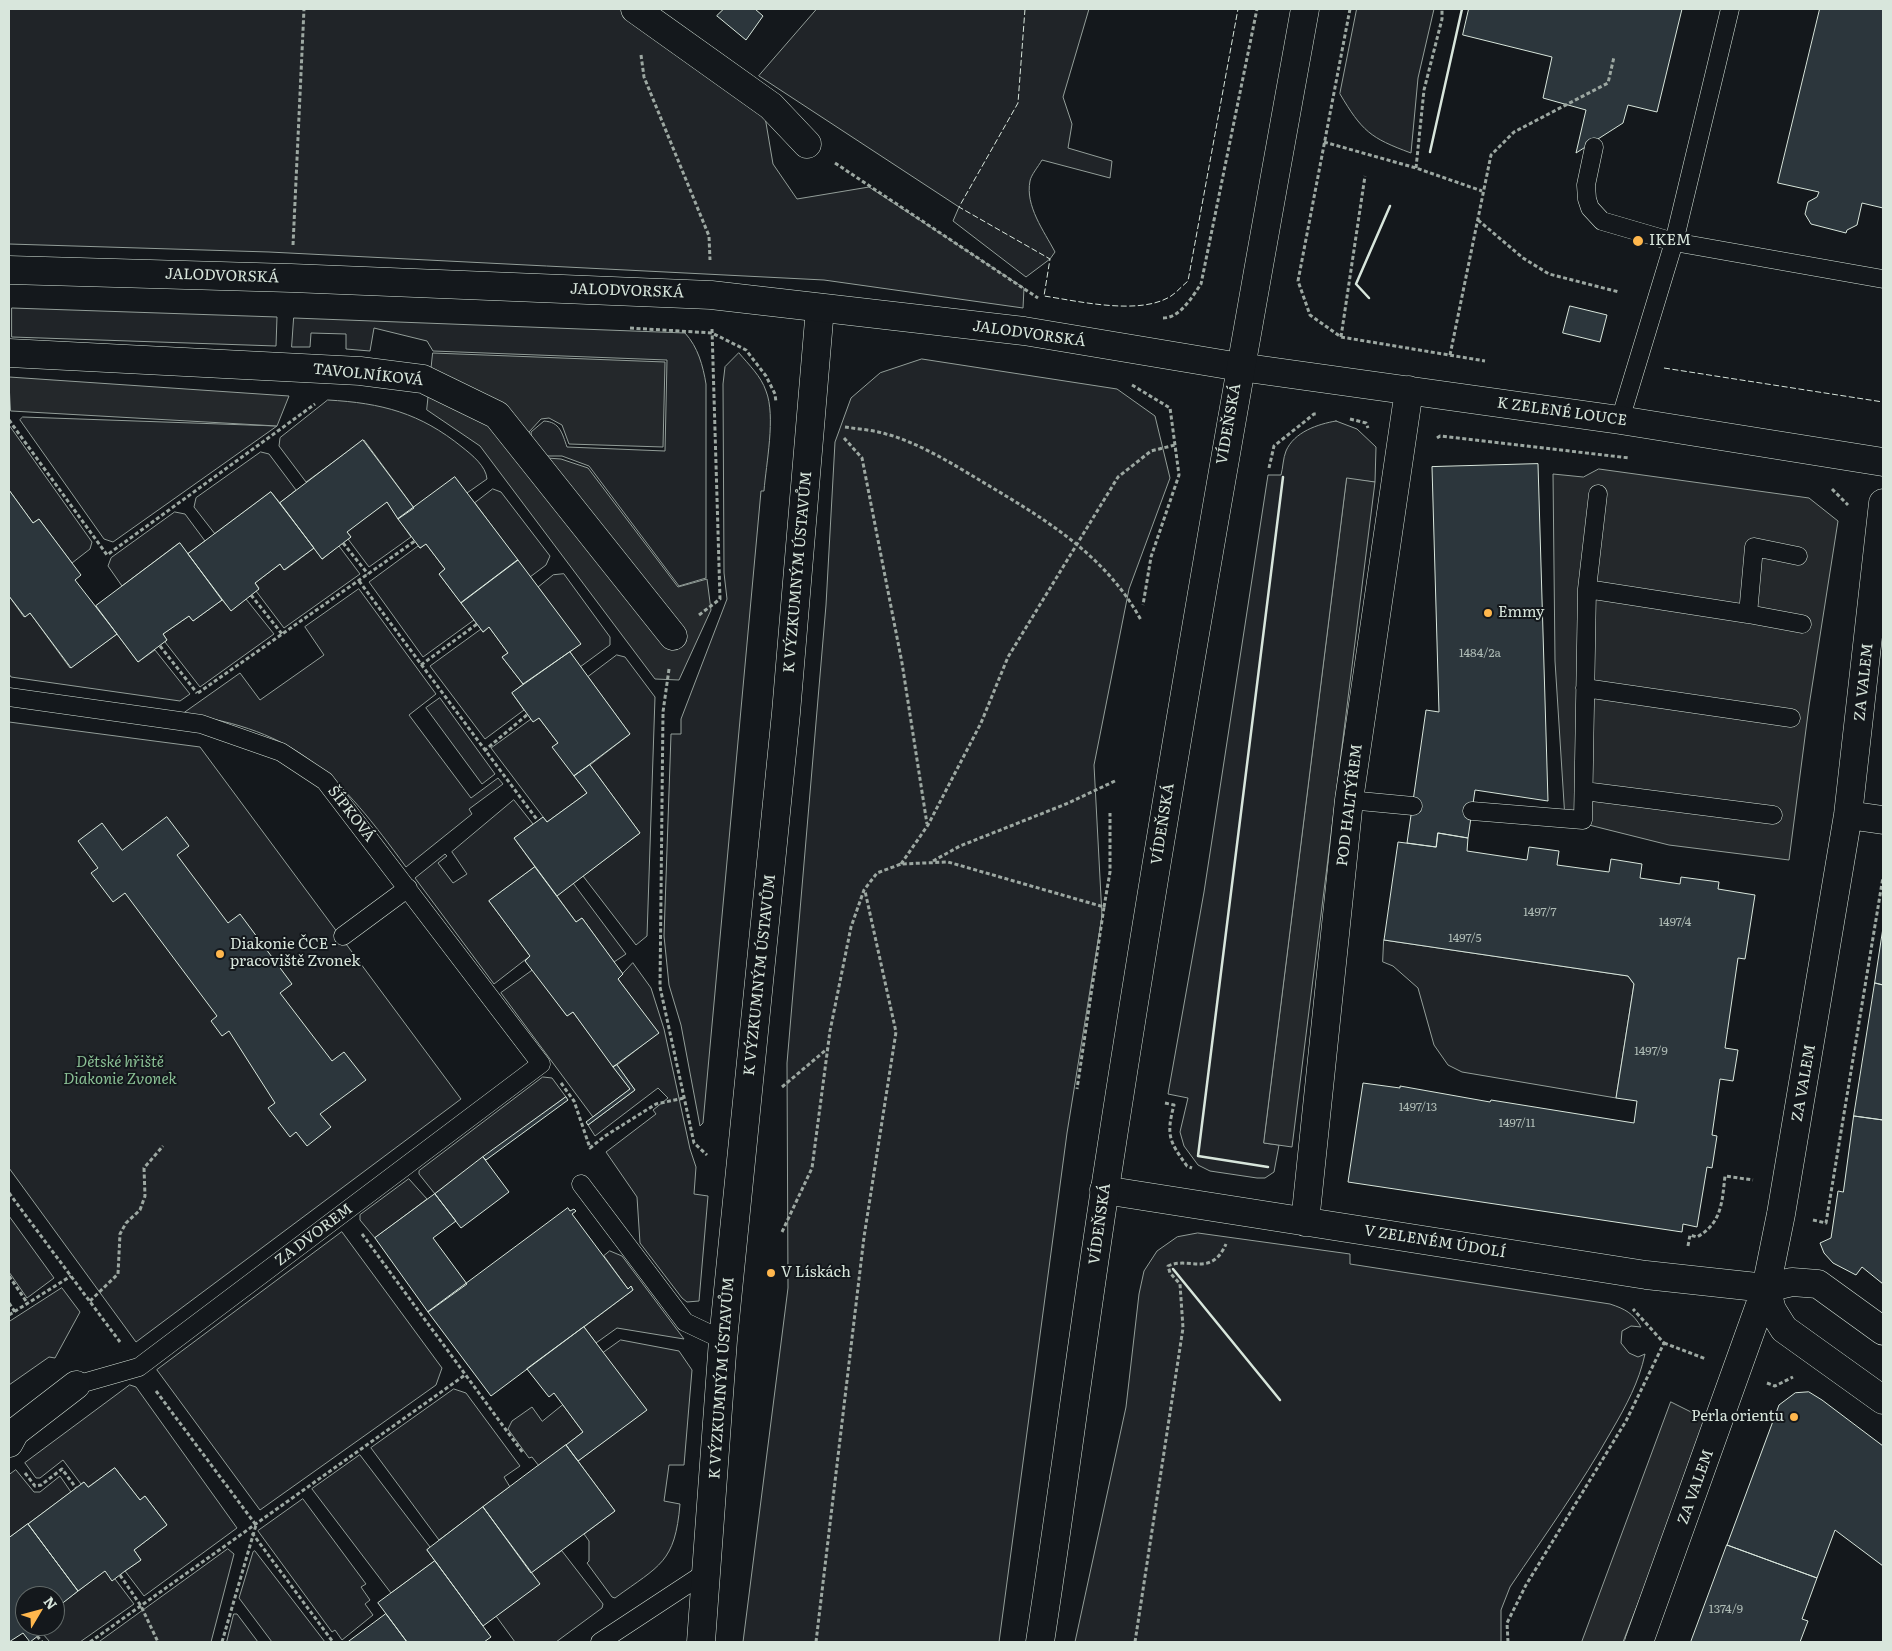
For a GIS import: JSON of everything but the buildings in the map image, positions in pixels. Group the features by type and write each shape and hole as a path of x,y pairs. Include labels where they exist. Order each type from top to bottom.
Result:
{"street":[{"path":"635,9 771,106 807,144"},
{"name":"VÍDEŇSKÁ","path":"1040,1642 1104,1190 1217,495 1305,9"},
{"name":"JALODVORSKÁ","path":"9,270 291,278 711,295 1024,331 1240,366"},
{"name":"K VÝZKUMNÝM ÚSTAVŮM","path":"701,1642 708,1571 723,1340 785,722 820,308"},
{"name":"TAVOLNÍKOVÁ","path":"9,352 360,371 423,379 497,415 673,636"},
{"name":"K ZELENÉ LOUCE","path":"1240,366 1620,420 1883,462"},
{"name":"POD HALTÝŘEM","path":"1305,1222 1349,800 1409,390"},
{"name":"ZA VALEM","path":"1639,1642 1766,1288 1785,1195 1848,815 1883,503"},
{"path":"1848,815 1883,820"},
{"name":"V ZELENÉM ÚDOLÍ","path":"1104,1190 1646,1275 1766,1288 1792,1282 1818,1284 1883,1331"},
{"path":"1766,1288 1772,1310 1784,1329 1883,1400"},
{"path":"14,1454 14,1432 76,1385"}],"lane":[{"path":"1620,420 1674,242 1731,10"},
{"path":"1594,147 1586,185 1586,199 1596,215 1612,225 1674,242 1883,279"},
{"path":"1472,811 1584,820 1587,589 1598,494"},
{"path":"1748,614 1754,547 1798,556"},
{"path":"1587,589 1802,624"},
{"path":"1585,688 1791,718"},
{"name":"ŠÍPKOVÁ","path":"9,697 161,720 202,724 281,752 325,781 541,1064"},
{"path":"1584,791 1773,815"},
{"path":"1349,800 1412,806"},
{"path":"343,936 408,888"},
{"name":"ZA DVOREM","path":"76,1385 139,1367 541,1064"},
{"path":"581,1184 686,1322 723,1340"},
{"path":"600,1642 708,1571"}],"path":[{"path":"291,278 304,9"},
{"path":"1169,318 1189,303 1201,284 1257,9"},
{"path":"1350,9 1298,281 1310,315 1341,337 1485,361"},
{"path":"1416,168 1424,90 1442,19 1442,9"},
{"path":"1450,355 1478,220 1482,191 1491,155 1514,132 1608,83 1614,57"},
{"path":"1324,142 1416,168 1482,191"},
{"path":"807,144 1024,288"},
{"path":"1341,337 1365,176"},
{"path":"1478,220 1523,258 1548,274 1619,292"},
{"path":"623,328 712,333 746,350 766,376 775,394 777,411"},
{"path":"9,420 107,555 360,371"},
{"path":"1131,385 1170,408 1179,475 1151,557 1143,605"},
{"path":"1269,468 1274,446 1314,414 1323,414"},
{"path":"1349,418 1366,423 1372,438 1400,443 1426,446 1440,436 1632,458"},
{"path":"841,426 886,434 944,459 1048,521 1078,544 1105,569 1129,599 1141,620"},
{"path":"838,432 862,458 902,663 928,825"},
{"path":"901,864 928,825 981,723 1008,657 1118,477 1151,451 1175,445"},
{"path":"1829,487 1848,504 1851,510"},
{"path":"161,720 415,541"},
{"path":"343,543 368,574"},
{"path":"359,580 484,751 538,821"},
{"path":"251,595 282,634"},
{"path":"421,666 477,624"},
{"path":"160,646 198,694"},
{"path":"484,751 528,714"},
{"path":"931,862 960,846 1066,804 1116,781"},
{"path":"1077,1089 1110,872 1110,813"},
{"path":"782,1232 812,1168 827,1049 852,927 864,890 877,873 901,864 948,862 1104,907"},
{"path":"1810,1220 1826,1223 1883,877"},
{"path":"816,1642 818,1612 864,1237 896,1032 864,890"},
{"path":"779,1090 827,1049"},
{"path":"541,1064 559,1080 574,1101 590,1148 605,1136 656,1104 684,1098"},
{"path":"1164,1103 1174,1105 1168,1127 1169,1140 1187,1166 1200,1173"},
{"path":"90,1301 110,1284 118,1274 120,1234 123,1227 137,1214 143,1204 145,1196 144,1168 163,1146"},
{"path":"1690,1235 1697,1237 1710,1230 1722,1200 1725,1176 1754,1180"},
{"path":"1136,1642 1183,1328 1180,1284 1170,1273 1168,1266 1176,1262 1195,1266 1214,1260 1223,1251 1240,1211"},
{"path":"346,1212 523,1453"},
{"path":"9,1276 28,1304"},
{"path":"9,1316 71,1276"},
{"path":"9,1303 15,1312"},
{"path":"1508,1642 1507,1623 1526,1585 1626,1421 1664,1343 1628,1304"},
{"path":"90,1642 465,1375"},
{"path":"14,1454 36,1486 42,1485 62,1469 76,1488"},
{"path":"222,1642 252,1533 256,1525"},
{"path":"252,1533 334,1642"},
{"path":"120,1575 141,1606 158,1642"},
{"path":"37,1636 42,1642"}],"green space":[{"path":"9,9 634,9 764,111 773,164 797,199 869,187 1024,288 1023,308 824,280 269,252 9,244"},
{"path":"817,9 1089,9 1063,97 1072,124 1068,148 1112,161 1110,178 1042,160 1033,174 1029,190 1036,218 1055,252 1050,259 1026,277 953,221 959,207 759,76"},
{"path":"1357,9 1434,9 1418,78 1411,153 1386,143 1368,132 1355,117 1340,94"},
{"path":"12,308 277,317 276,346 12,337"},
{"path":"294,318 685,333 690,338 699,357 706,384 706,578 679,586 589,466 562,456 547,456 532,446 531,432 544,421 554,424 560,429 567,447 665,451 667,360 433,351 427,341 374,328 370,351 346,349 346,334 311,333 310,347 292,347"},
{"path":"739,353 764,386 769,401 770,427 764,491 761,491 703,1123 700,1126 681,1025 669,985 664,936 671,734 681,734 681,719 727,599 724,573 723,384 725,367"},
{"path":"922,359 1117,389 1155,416 1170,478 1129,589 1094,765 1102,916 1067,1133 999,1642 743,1642 788,1288 787,1063 826,605 835,442 851,398 880,373"},
{"path":"328,400 348,401 383,407 415,418 446,435 470,454 481,465 487,479 467,493 414,508 364,440 306,482 279,446 280,438"},
{"path":"23,417 277,426 113,542 104,539 20,420"},
{"path":"1336,421 1357,429 1376,447 1375,482 1347,479 1264,1143 1279,1145 1274,1172 1265,1178 1257,1178 1210,1171 1198,1165 1184,1146 1180,1132 1188,1098 1168,1094 1204,892 1268,475 1281,475 1286,451 1290,444 1301,434 1322,424"},
{"path":"9,425 92,542 90,549 72,563 39,519 33,523 9,490"},
{"path":"261,452 269,454 296,490 280,503 271,492 215,534 194,507 196,498"},
{"path":"493,489 501,492 550,556 546,565 530,577 475,503"},
{"path":"387,502 411,537 369,567 348,539 351,537 347,532"},
{"path":"175,512 185,514 205,541 188,554 179,543 122,586 108,566 111,558"},
{"path":"426,544 445,569 439,574 474,620 423,657 369,582 418,546 420,548"},
{"path":"339,546 360,574 284,628 256,591 259,588 255,583 280,564 285,570 314,548 322,559"},
{"path":"564,574 610,637 610,645 580,667 570,652 580,644 538,587 553,575"},
{"path":"359,589 436,694 409,715 471,798 498,778 503,784 469,809 472,814 406,867 359,807 337,783 313,762 286,745 257,732 222,721 182,714 240,673 260,700 324,655 305,627"},
{"path":"9,596 24,617 30,613 70,668 117,634 138,662 155,650 190,694 180,701 11,677 9,674"},
{"path":"246,599 274,634 200,687 165,642 167,640 163,634 189,616 193,621 222,600 231,610"},
{"path":"489,627 508,653 502,657 523,684 512,693 524,710 485,739 430,666 481,629 483,632"},
{"path":"617,655 625,657 655,697 647,936 636,945 583,876 640,833 590,765 630,734 588,677"},
{"path":"440,698 495,774 482,784 426,708"},
{"path":"539,718 558,743 553,747 587,793 547,822 491,748 531,719"},
{"name":"Dětské hřiště Diakonie Zvonek","path":"9,722 200,747 461,1099 136,1342 9,1168"},
{"path":"514,800 533,824 514,838 535,867 489,901 530,956 494,984 415,878 445,854 447,856 438,863 453,883 467,874 452,852"},
{"path":"573,883 626,954 614,962 582,918 576,922 557,896"},
{"path":"1384,940 1628,976 1634,984 1616,1098 1462,1072 1448,1065 1434,1045 1418,988 1393,966 1383,962"},
{"path":"633,963 651,988 664,1029 690,1149 696,1167 694,1194 708,1196 699,1301 687,1302 682,1298 640,1243 637,1197 606,1152 656,1114 653,1110 668,1098 658,1088 595,1136 588,1125 635,1090 617,1065 658,1033 618,979"},
{"path":"533,970 567,1016 573,1012 630,1089 593,1117 501,993"},
{"path":"543,1077 552,1078 566,1097 435,1194 419,1174 419,1171"},
{"path":"409,1179 427,1199 375,1238 360,1220 360,1215"},
{"path":"9,1216 54,1278 27,1298 9,1272"},
{"path":"342,1232 442,1368 436,1385 260,1510 157,1370"},
{"path":"1198,1233 1350,1254 1350,1264 1610,1304 1628,1312 1638,1322 1641,1327 1631,1326 1622,1331 1621,1343 1629,1353 1638,1357 1645,1354 1632,1394 1588,1470 1510,1587 1501,1610 1501,1642 1075,1642 1126,1407 1139,1294 1144,1271 1157,1251 1177,1237"},
{"path":"610,1251 622,1256 684,1339 617,1328 596,1343 584,1327 633,1290 631,1286 628,1289 604,1256"},
{"path":"62,1288 80,1312 55,1358 49,1357 9,1385 9,1322"},
{"path":"621,1340 679,1351 692,1370 684,1465 669,1465 664,1501 680,1504 674,1539 669,1551 654,1569 615,1598 612,1597 587,1563 589,1561 589,1541 584,1534 615,1511 578,1461 646,1410 603,1353"},
{"path":"130,1385 136,1387 237,1528 144,1596 125,1571 141,1560 134,1550 167,1525 145,1496 140,1500 115,1468 88,1487 84,1482 81,1484 63,1460 40,1478 36,1478 25,1463"},
{"path":"454,1389 466,1393 520,1466 504,1477 510,1487 439,1540 371,1448"},
{"path":"563,1405 583,1432 539,1466 532,1457 529,1458 508,1429 512,1421 532,1407 542,1421"},
{"path":"360,1455 430,1547 427,1550 435,1561 391,1593 312,1489"},
{"path":"16,1470 34,1492 40,1492 60,1476 71,1492 9,1538 9,1475"},
{"path":"303,1499 366,1584 361,1587 370,1600 365,1604 373,1615 342,1640 335,1630 332,1632 258,1531"},
{"path":"228,1549 234,1554 211,1642 99,1642"},
{"path":"255,1551 325,1642 272,1642 239,1598 253,1552"},
{"path":"562,1551 603,1604 602,1608 556,1642 515,1642 496,1616 539,1584 531,1573"},
{"path":"105,1571 115,1579 134,1604 80,1642 50,1642 45,1636 65,1636 65,1601"},
{"path":"234,1614 237,1614 258,1642 227,1642"}],"shaded area":[{"path":"433,353 665,362 663,447 569,444 562,425 549,418 541,419 529,432 531,446 547,458 561,459 588,468 678,587 707,579 711,610 679,680 655,679 480,446 427,410"},
{"path":"9,377 289,396 277,426 11,411"},
{"path":"1599,469 1809,498 1838,521 1809,706 1789,860 1669,845 1565,819 1555,661 1553,474 1583,477"},
{"path":"1347,478 1375,482 1292,1147 1264,1143"},
{"path":"1671,1402 1709,1421 1623,1642 1582,1642"}],"fence":[{"path":"1025,9 1018,103 959,207 1050,259 1044,296 1126,306 1158,302 1171,296 1188,281 1238,9"},
{"path":"1664,368 1883,402"}],"wall":[{"path":"1430,152 1462,9"},
{"path":"1369,298 1356,284 1390,206"},
{"path":"1268,1167 1198,1156 1283,477"},
{"path":"1173,1269 1280,1400"}],"place":[{"name":"IKEM","path":"1638,241"},
{"name":"Emmy","path":"1488,613"},
{"name":"Diakonie ČCE - pracoviště Zvonek","path":"220,954"},
{"name":"V Lískách","path":"771,1273"},
{"name":"Perla orientu","path":"1794,1417"}]}
